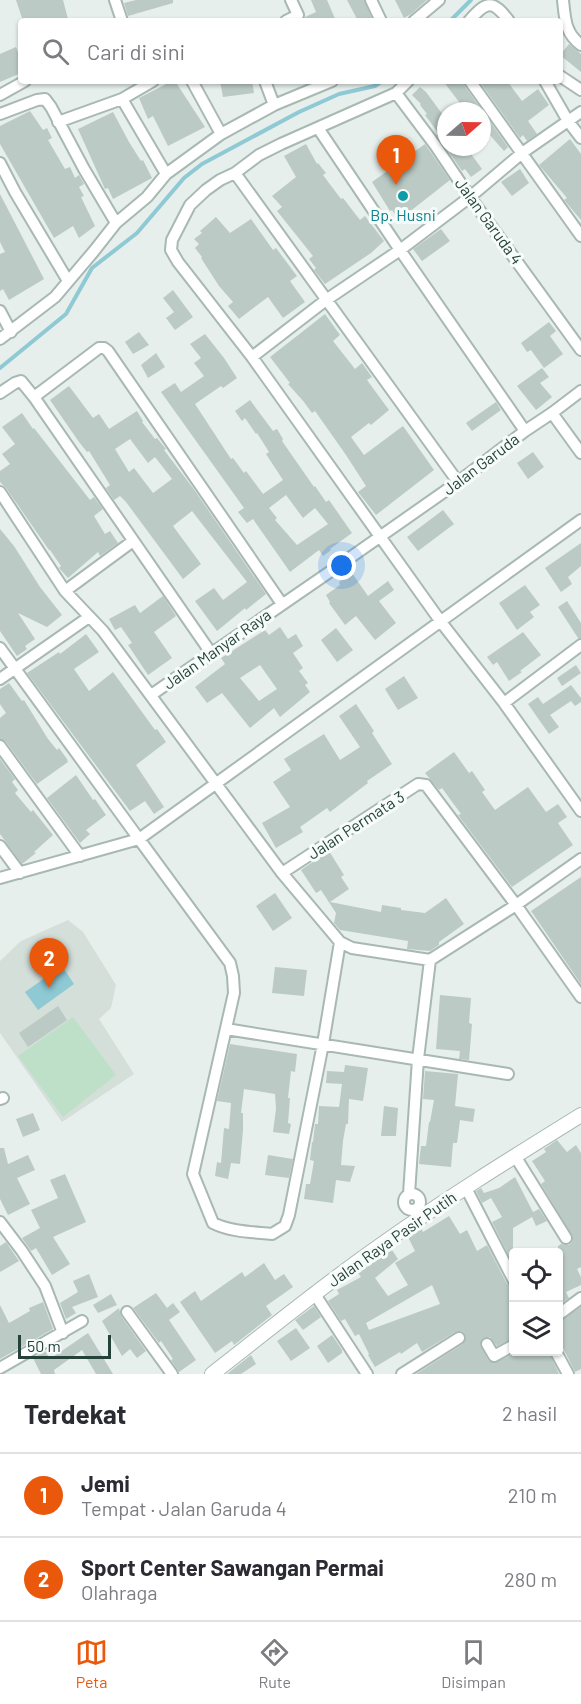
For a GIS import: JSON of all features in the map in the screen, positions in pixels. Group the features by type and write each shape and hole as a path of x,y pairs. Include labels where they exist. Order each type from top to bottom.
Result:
{"street":[{"path":"115,0 121,18"},
{"path":"291,0 299,18"},
{"path":"371,0 380,18"},
{"path":"418,18 439,0"},
{"path":"563,0 565,24 574,40 581,45"},
{"path":"471,18 480,7 491,3 496,4 507,18"},
{"path":"563,78 581,90"},
{"path":"0,95 20,84"},
{"path":"58,122 122,99 148,84"},
{"path":"194,84 221,134"},
{"path":"266,84 274,105"},
{"path":"0,339 55,297 116,223 147,197 166,174 221,134 274,105 325,84"},
{"path":"405,84 396,93 259,155 235,173 220,180 190,205 172,240 171,250 252,357 360,511 504,703 581,811"},
{"path":"472,84 581,236"},
{"path":"546,84 581,138"},
{"name":"Jalan Garuda 4","path":"396,93 581,350"},
{"path":"0,114 36,100 45,99 116,223"},
{"path":"122,99 166,174"},
{"path":"252,357 326,300 400,250 470,197 522,153 581,112"},
{"path":"318,128 525,431"},
{"path":"0,163 68,281"},
{"path":"235,173 458,482"},
{"path":"0,311 11,332"},
{"path":"34,397 99,348 108,351 282,604"},
{"path":"0,393 21,381 34,397 211,653"},
{"name":"Jalan Garuda","path":"282,604 458,482 581,391"},
{"path":"552,413 581,453"},
{"path":"0,492 65,591 103,631 282,873 340,942 352,948 430,960 516,905 581,859"},
{"path":"0,878 139,839 581,520"},
{"path":"65,591 133,541"},
{"name":"Jalan Manyar Raya","path":"151,695 282,604"},
{"path":"0,679 89,617"},
{"path":"504,703 581,645"},
{"path":"0,648 230,963 234,976 234,993 193,1174 213,1223 221,1227 272,1234 285,1226 323,1044 340,942"},
{"path":"0,746 80,856"},
{"name":"Jalan Permata 3","path":"282,873 418,784 426,784 516,905"},
{"path":"0,846 20,873"},
{"path":"516,905 581,997"},
{"path":"410,1194 418,1059 430,960"},
{"path":"226,1029 508,1074"},
{"name":"Jalan Raya Pasir Putih","path":"212,1374 314,1293 400,1231 581,1115"},
{"path":"515,1156 566,1238"},
{"path":"466,1188 509,1273"},
{"path":"0,1222 45,1286 63,1333"},
{"path":"314,1293 368,1374"},
{"path":"563,1311 581,1298"},
{"path":"127,1312 172,1374"},
{"path":"0,1368 82,1321"},
{"path":"402,1374 459,1338"},
{"path":"487,1344 494,1356 509,1347"},
{"path":"558,1356 568,1374"}],"shaded area":[{"path":"68,920 83,932 116,985 111,1008 99,1019 134,1074 62,1122 0,1033 0,961 21,941"}],"green space":[{"path":"73,1017 116,1075 63,1117 18,1056"}],"water":[{"path":"62,966 74,984 38,1010 25,992"}],"building":[{"path":"16,0 63,0 68,18 22,18"},
{"path":"136,0 173,0 173,3 128,16 124,3"},
{"path":"311,0 327,0 335,18 304,18 316,12"},
{"path":"347,0 364,0 372,18 356,18"},
{"path":"395,0 427,0 404,18"},
{"path":"569,44 581,54 581,72 563,57 563,51"},
{"path":"16,47 18,52 18,74 0,82 0,54"},
{"path":"166,84 177,84 205,127 168,146 153,116 148,119 139,98"},
{"path":"221,84 252,84 254,93 223,97"},
{"path":"445,84 464,85 476,102 459,102"},
{"path":"481,84 509,84 522,101 538,89 549,105 528,121 537,134 527,141 523,135 520,138"},
{"path":"420,87 437,107 437,131 425,115 427,114 421,104 412,95"},
{"path":"30,111 43,130 47,128 52,138 48,140 65,169 70,167 75,178 79,175 84,184 79,187 84,196 81,197 95,226 79,238 73,226 54,238 0,144 0,126"},
{"path":"113,112 152,178 113,199 108,188 105,189 78,129"},
{"path":"491,123 508,147 504,151 491,136"},
{"path":"570,139 581,154 581,220 564,200 567,198 539,165"},
{"path":"306,144 317,164 326,173 323,175 341,199 343,198 360,220 365,216 384,241 371,253 325,284 309,259 313,256 277,211 282,207 272,196 296,177 284,156"},
{"path":"425,144 450,180 399,220 392,210 390,211 372,182"},
{"path":"452,156 473,156 482,169 471,177 465,169 462,171"},
{"path":"520,169 529,183 512,196 501,182"},
{"path":"0,194 44,279 9,300 3,289 0,291 0,254 5,252 0,242"},
{"path":"216,217 230,233 251,219 273,250 276,248 297,276 290,281 305,302 283,318 268,297 239,319 228,306 233,302 219,286 195,248 199,244 194,239"},
{"path":"441,229 450,241 422,261 413,249"},
{"path":"173,290 193,317 175,330 166,318 174,312 163,298"},
{"path":"325,314 340,335 333,341 355,369 362,363 372,377 367,380 389,410 371,425 369,423 351,437 364,455 403,426 434,470 376,515 358,492 366,486 346,455 315,411 312,413 288,384 290,383 270,357"},
{"path":"549,322 556,331 550,336 563,354 544,368 531,350 527,352 521,343"},
{"path":"139,332 149,345 133,354 125,342"},
{"path":"205,334 237,378 195,404 231,459 233,458 244,473 246,471 263,494 283,480 266,454 269,452 257,433 245,418 242,421 235,411 250,400 273,431 277,429 282,441 314,487 326,502 329,500 352,533 323,556 319,550 290,572 253,519 247,523 238,512 244,508 161,392 175,383 181,392 204,376 194,363 201,358 190,344","holes":["286,495 303,518 315,508 328,524 297,545 275,520 277,518 269,508"]},
{"path":"156,353 165,367 148,378 141,365"},
{"path":"542,368 549,377 540,383 552,397 536,410 517,386"},
{"path":"69,386 93,418 99,414 109,429 137,411 142,422 166,449 164,450 266,594 217,631 195,601 214,588 223,600 247,582 192,511 173,526 201,564 183,579 126,502 120,496 114,500 106,488 110,485 89,451 87,452 79,442 50,400","holes":["130,439 148,463 155,457 172,479 153,493 134,468 129,472 115,449"]},
{"path":"496,402 501,410 472,431 466,423"},
{"path":"22,413 90,500 94,497 103,509 94,516 105,534 110,531 118,543 100,556 98,552 68,578 0,482 0,471 10,464 2,454 15,444 2,427"},
{"path":"533,452 544,467 528,479 517,463"},
{"path":"443,510 454,524 418,551 407,537"},
{"path":"0,529 62,615 47,627 18,613 35,639 17,656 0,631"},
{"path":"581,543 581,566 568,577 572,584 561,592 545,568"},
{"path":"352,573 368,596 388,581 394,590 379,601 396,623 375,640 356,616 345,625 326,595"},
{"path":"525,585 540,605 530,612 534,617 517,630 499,603"},
{"path":"163,596 176,616 154,632 172,658 148,675 128,645 132,643 121,627 115,630 109,619 135,605 140,613"},
{"path":"567,601 581,623 581,638 578,638 558,607"},
{"path":"280,627 288,639 296,634 303,646 293,653 303,668 299,671 308,683 305,685 310,692 280,717 274,708 250,728 222,693 207,703 195,687 225,664 221,658 265,630 269,635","holes":["260,665 277,689 259,701 240,678"]},
{"path":"336,628 353,650 337,662 321,640"},
{"path":"523,632 541,655 509,681 497,662 493,665 487,657"},
{"path":"86,634 99,652 74,669 89,691 113,672 166,742 136,765 164,807 154,814 145,801 130,811 27,673 59,652 60,654"},
{"path":"576,665 581,673 562,686 557,678"},
{"path":"404,676 418,698 398,710 385,689"},
{"path":"9,683 22,701 24,700 48,739 57,750 59,748 68,762 37,784 6,742 0,739 0,718 6,713 0,704 0,689"},
{"path":"571,685 581,698 581,702 575,706 571,701 550,715 559,727 549,734 528,704 538,697 543,704"},
{"path":"356,704 392,764 367,781 368,783 330,812 327,808 300,827 303,832 276,848 262,823 290,807 273,782 291,770 284,759 324,734 340,760 360,747 339,716"},
{"path":"454,752 469,773 472,771 485,790 482,792 495,810 528,787 546,812 558,804 567,817 558,823 573,845 512,887 458,815 461,814 442,788 439,790 425,773"},
{"path":"0,759 15,779 12,782 18,790 15,793 31,812 33,810 53,835 22,864 0,834"},
{"path":"76,775 106,815 86,830 90,834 80,843 47,798"},
{"path":"329,851 344,875 341,877 349,889 330,902 381,912 382,905 425,913 446,898 464,924 430,951 407,949 408,941 340,930 334,923 336,913 321,890 316,893 301,870"},
{"path":"581,877 581,984 531,911"},
{"path":"275,893 292,918 273,931 256,906"},
{"path":"275,967 307,970 304,996 272,993"},
{"path":"440,995 471,998 469,1023 472,1024 469,1060 459,1059 460,1051 436,1049"},
{"path":"58,1006 67,1020 28,1047 19,1033"},
{"path":"230,1044 297,1054 295,1072 291,1071 288,1098 290,1098 288,1123 291,1124 289,1134 273,1132 275,1094 244,1089 240,1164 231,1163 228,1179 215,1176 217,1162 221,1163 224,1128 229,1129 231,1103 217,1101"},
{"path":"345,1065 368,1068 363,1101 349,1099 348,1124 346,1124 343,1141 341,1165 355,1166 350,1182 336,1180 333,1203 304,1199 306,1184 310,1184 314,1161 310,1160 315,1124 318,1124 319,1106 339,1107 342,1084 326,1083 327,1071 344,1072"},
{"path":"425,1071 458,1074 455,1106 475,1109 473,1122 460,1120 457,1143 453,1143 451,1167 419,1164 421,1146 426,1146 434,1100 423,1099"},
{"path":"384,1106 398,1108 396,1136 381,1136"},
{"path":"33,1113 40,1130 23,1137 16,1119"},
{"path":"557,1140 567,1152 576,1145 581,1153 581,1267 577,1269 581,1277 581,1285 566,1292 569,1298 563,1302 563,1248 558,1248 558,1246 569,1245 573,1237 541,1184 545,1181 532,1161 546,1152 544,1149"},
{"path":"0,1148 4,1148 8,1164 28,1155 35,1170 17,1178 30,1204 8,1215 0,1199"},
{"path":"268,1155 293,1159 289,1178 265,1175"},
{"path":"65,1174 86,1222 53,1237 70,1264 52,1275 36,1248 31,1251 22,1238 40,1228 31,1210 58,1198 50,1180"},
{"path":"515,1177 533,1212 539,1209 547,1221 536,1226 532,1217 513,1228 513,1248 509,1248 509,1256 492,1222 502,1217 491,1198 482,1203 476,1191 481,1188 484,1193 499,1188"},
{"path":"449,1216 460,1234 467,1230 477,1251 487,1245 509,1285 509,1340 497,1346 490,1337 483,1338 480,1345 488,1360 494,1363 509,1356 551,1356 559,1374 416,1374 463,1344 466,1337 463,1332 459,1331 422,1352 417,1343 375,1367 359,1334 355,1336 345,1319 341,1321 328,1301 339,1294 337,1290 361,1277 358,1273 392,1250 398,1259 375,1278 388,1296 408,1285 395,1263 415,1251 408,1237 421,1228 423,1232","holes":["432,1285 440,1304 369,1330 366,1323"]},
{"path":"6,1242 19,1261 0,1272 0,1246"},
{"path":"264,1263 275,1280 284,1274 293,1287 266,1306 272,1315 234,1345 232,1341 215,1353 180,1302 195,1291 201,1301 242,1272 245,1277"},
{"path":"89,1274 98,1297 72,1307 76,1313 66,1319 60,1303 78,1292 73,1281"},
{"path":"156,1293 167,1308 173,1303 180,1312 169,1320 196,1360 179,1372 161,1341 159,1343 133,1308"},
{"path":"111,1294 117,1305 98,1313 93,1305"},
{"path":"43,1302 53,1329 0,1359 0,1305 9,1323 30,1311 29,1308"},
{"path":"314,1306 321,1317 303,1330 295,1320"},
{"path":"581,1307 581,1369 575,1372 563,1348 563,1319"},
{"path":"119,1308 121,1316 146,1351 137,1358 130,1349 122,1356 102,1321"},
{"path":"296,1328 310,1348 291,1361 277,1341"},
{"path":"88,1333 113,1374 96,1374 82,1350 54,1370 55,1374 41,1374 33,1358 45,1351 50,1359"},
{"path":"332,1335 342,1353 328,1363 317,1346"},
{"path":"251,1355 256,1364 241,1374 227,1374"}],"waterway":[{"path":"453,18 471,0"},
{"path":"0,368 66,314 92,268 137,233 184,178 202,164 299,112 339,94 378,84"}],"place":[{"name":"Jemi","path":"396,185"},
{"name":"Bp. Husni","path":"403,196"},
{"name":"Sport Center Sawangan Permai","path":"49,988"}]}
